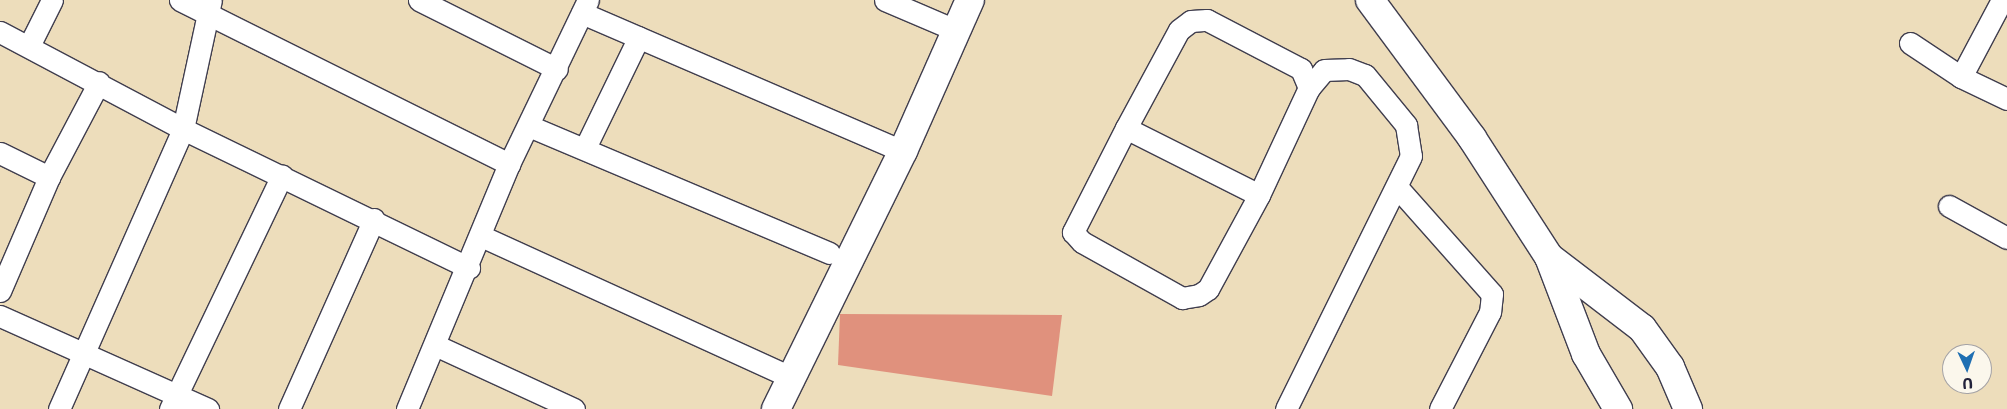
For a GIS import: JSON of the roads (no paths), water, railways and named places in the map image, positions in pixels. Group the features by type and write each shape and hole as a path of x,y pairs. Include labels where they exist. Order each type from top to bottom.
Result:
{"street":[{"path":"29,46 52,0"},
{"path":"180,0 208,6 509,164"},
{"path":"419,0 557,69"},
{"path":"885,0 955,30"},
{"path":"776,409 903,151 955,30 970,0"},
{"path":"1370,0 1461,122 1549,257 1586,354 1618,409"},
{"path":"1961,77 2002,0"},
{"path":"59,409 183,129 208,6"},
{"path":"406,409 470,268 509,164 557,69 585,6 639,37 903,151"},
{"path":"1286,409 1411,156 1412,140 1406,125 1365,75 1349,69 1324,70 1309,88 1259,195 1208,289 1182,298 1082,242 1073,232 1179,30 1191,21 1207,20 1283,58 1301,69 1309,88"},
{"path":"0,32 99,82 183,129 282,174 470,268"},
{"path":"585,148 639,37"},
{"path":"1910,44 1961,77 2007,99"},
{"path":"0,291 49,177 99,82"},
{"path":"529,126 585,148 829,253"},
{"path":"1126,128 1259,195"},
{"path":"0,153 49,177"},
{"path":"172,402 282,174"},
{"path":"1397,187 1492,294 1490,312 1440,409"},
{"path":"1949,206 2007,238"},
{"path":"289,409 374,219"},
{"path":"481,236 792,378"},
{"path":"1549,257 1642,328 1670,367 1688,409"},
{"path":"0,316 84,354 172,402 208,409"},
{"path":"435,345 562,406"}]}
